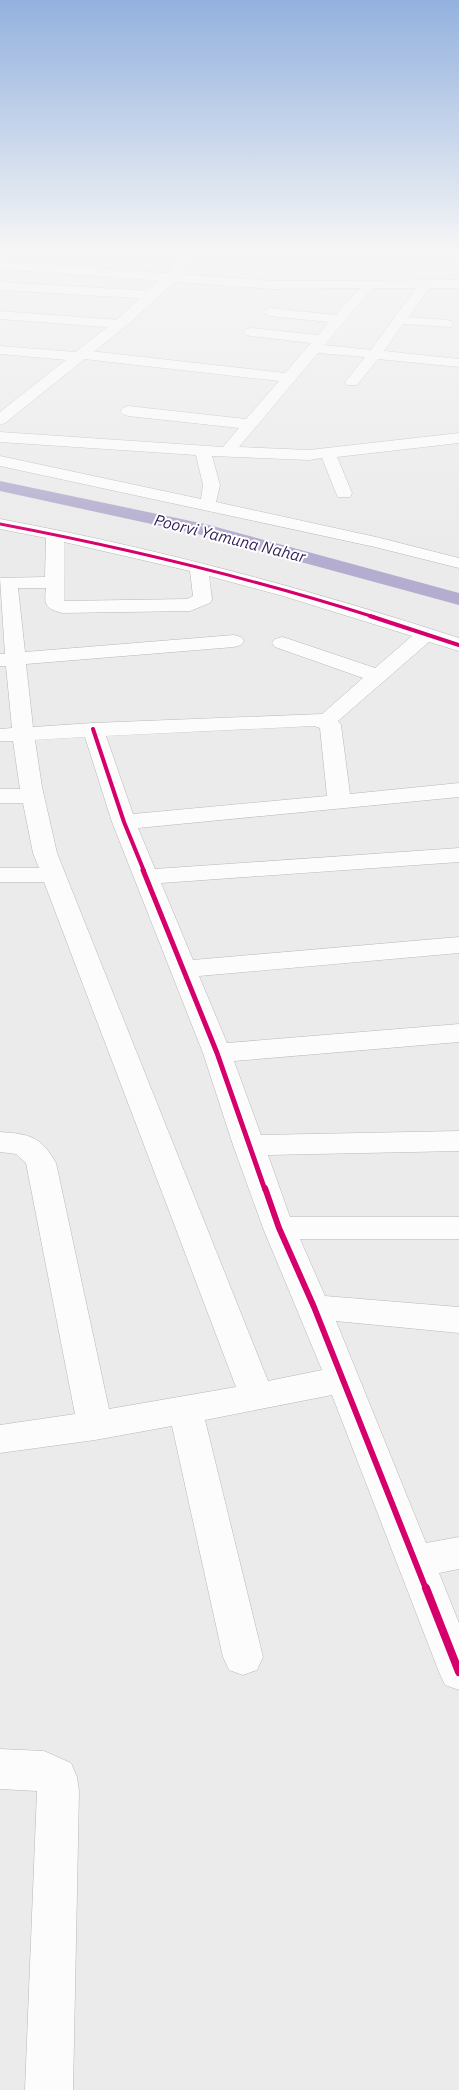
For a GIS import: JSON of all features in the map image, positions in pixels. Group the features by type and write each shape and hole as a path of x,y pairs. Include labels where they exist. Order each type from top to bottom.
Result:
{"street":[{"path":"7,351 80,356 290,378"},
{"path":"0,420 87,351"},
{"path":"226,452 312,351"},
{"path":"355,351 433,367 459,363"},
{"path":"352,382 378,351"},
{"path":"77,477 104,446 128,411 142,398"},
{"path":"128,411 250,424"},
{"path":"0,437 104,446 288,455 328,454 459,438"},
{"path":"203,451 212,491 207,504"},
{"path":"328,454 344,493"},
{"path":"0,461 207,504 376,542 459,563"},
{"path":"0,524 199,568 291,592 459,645"},
{"path":"55,535 54,603 62,607 190,605 203,599 199,568"},
{"path":"54,585 44,582 4,583 12,734 33,796 45,854 257,1397"},
{"path":"326,722 426,634"},
{"path":"8,659 234,641"},
{"path":"282,643 378,676"},
{"path":"12,734 307,718 326,722 331,729 339,800"},
{"path":"93,729 124,822 217,1053 248,1145 279,1228 314,1307 459,1672"},
{"path":"124,822 459,790"},
{"path":"0,796 33,796"},
{"path":"146,877 459,855"},
{"path":"0,875 54,875"},
{"path":"183,969 459,945"},
{"path":"217,1053 459,1033"},
{"path":"248,1145 459,1141"},
{"path":"0,1142 26,1146 35,1151 40,1163 95,1426"},
{"path":"279,1228 459,1228"},
{"path":"314,1307 459,1320"},
{"path":"0,1439 95,1426 257,1397 343,1379"},
{"path":"186,1410 243,1657"},
{"path":"415,1562 459,1553"},
{"path":"0,1770 44,1771 56,1777 58,1791 49,2090"}],"waterway":[{"name":"Poorvi Yamuna Nahar","path":"0,486 205,530 459,599"}],"cycle path":[{"path":"0,524 117,548 232,576 403,626 459,645"},
{"path":"93,729 124,822 217,1053 279,1228 314,1307 459,1672"}]}
